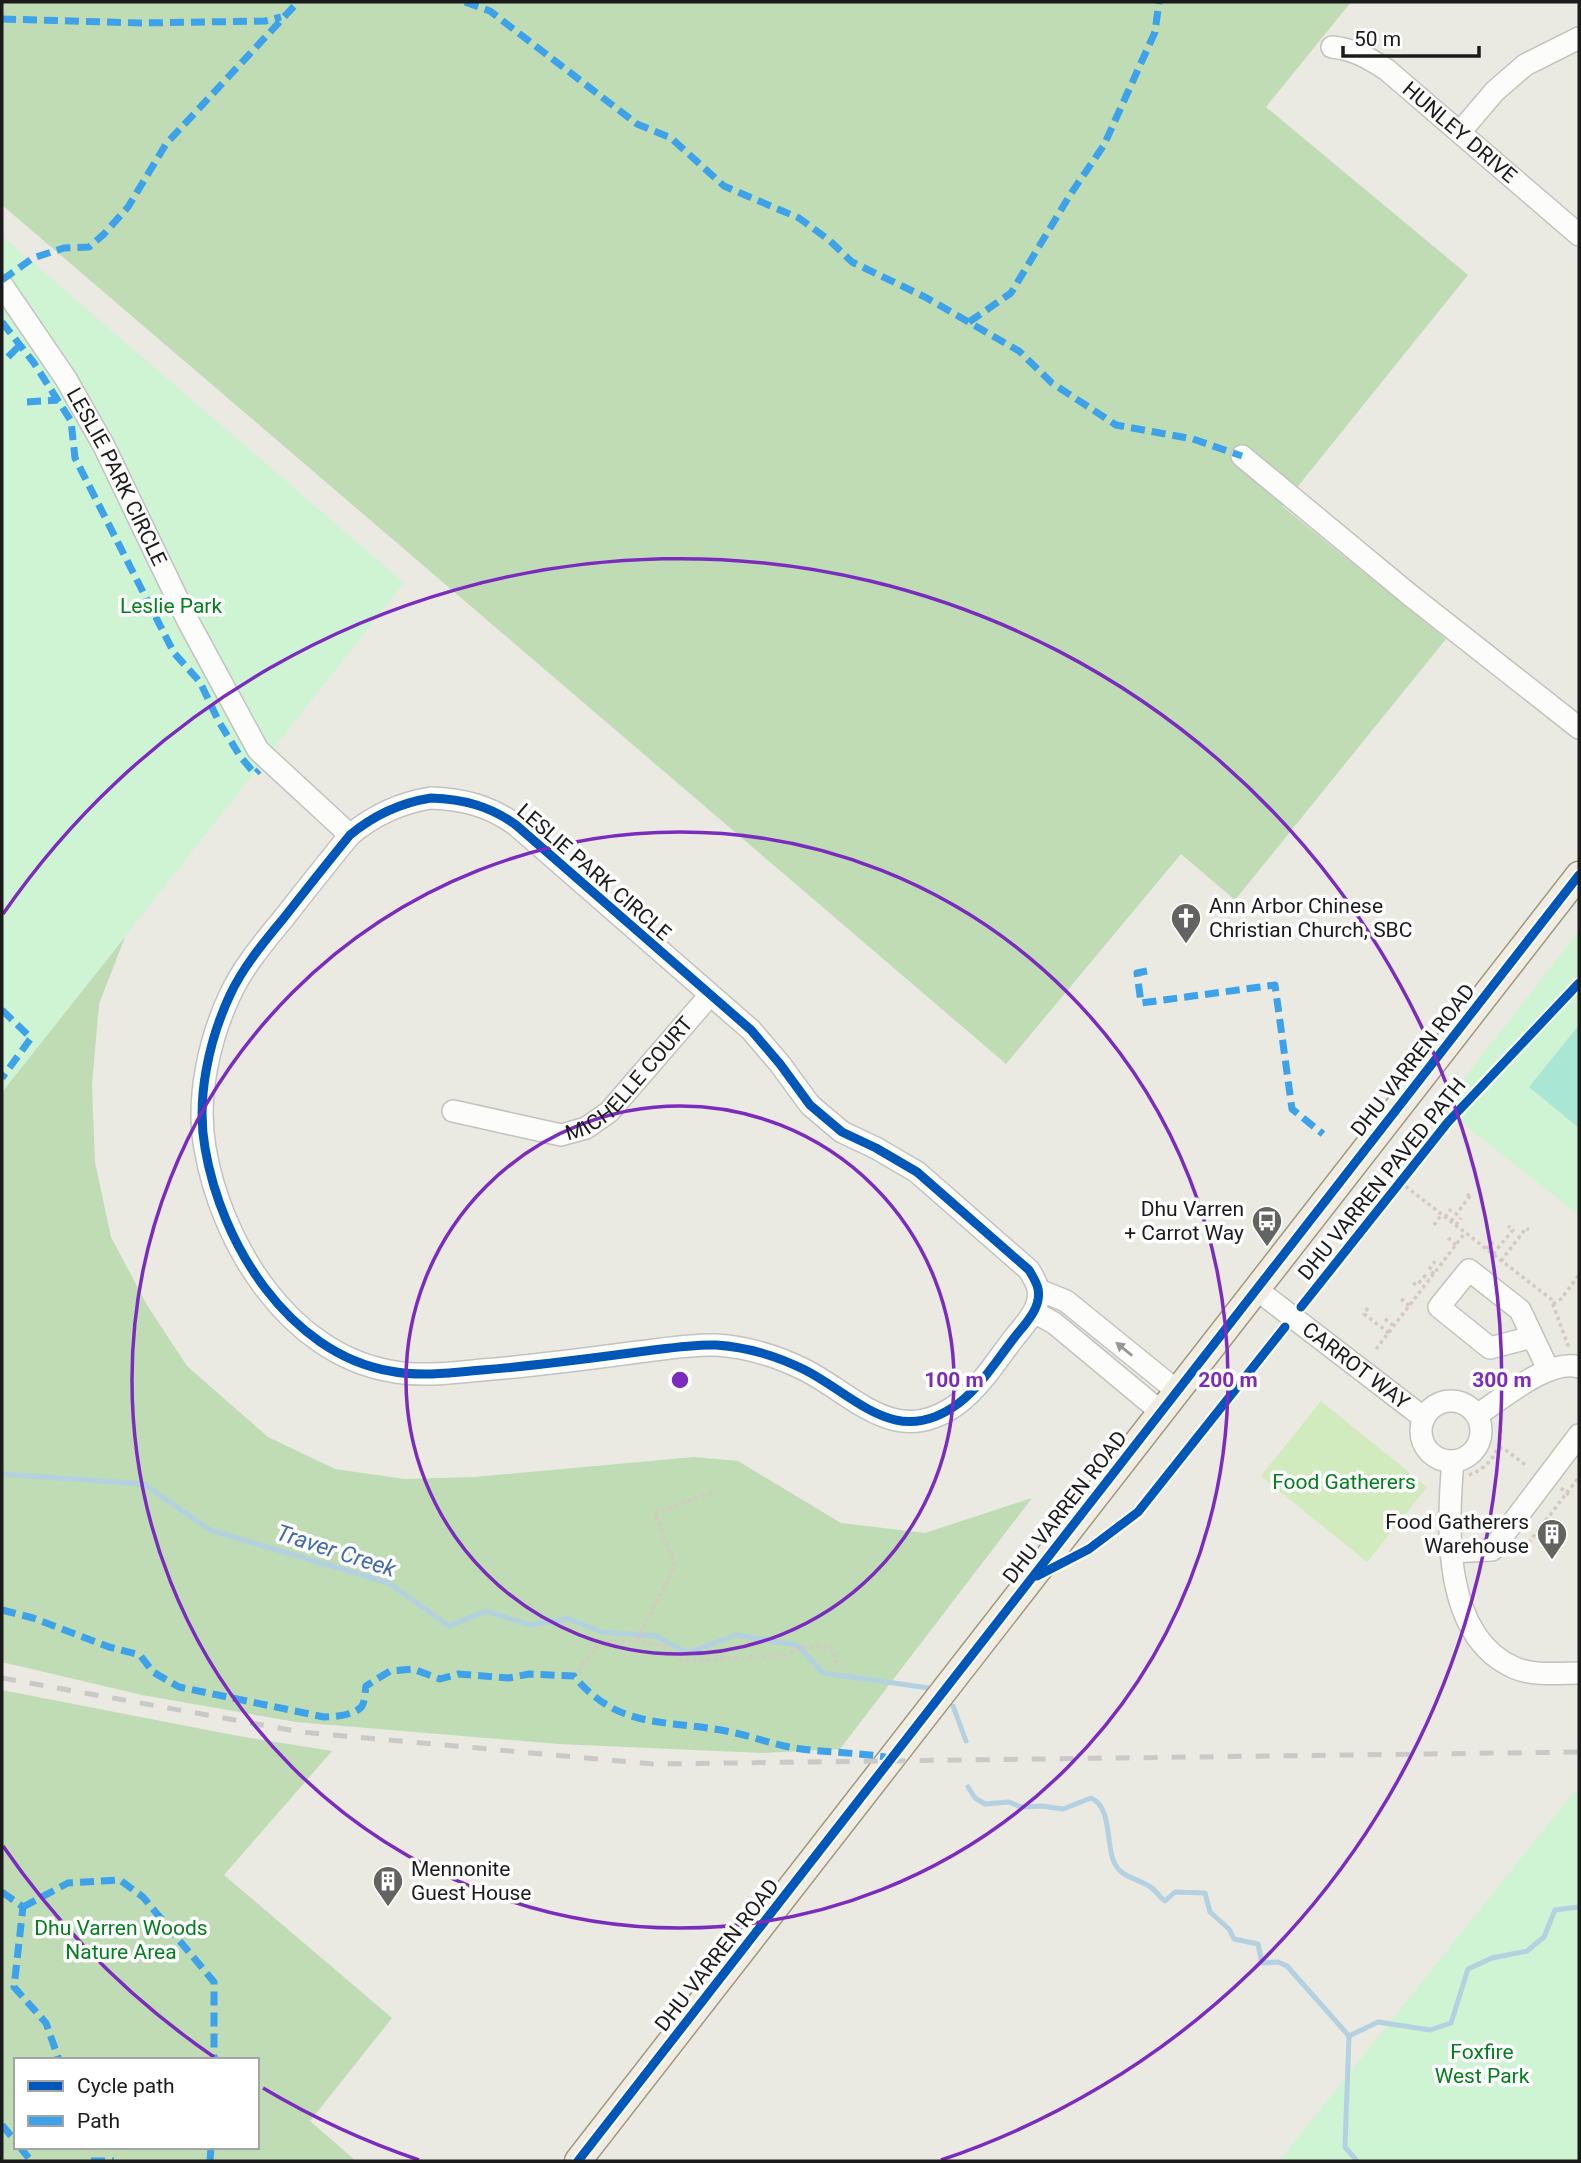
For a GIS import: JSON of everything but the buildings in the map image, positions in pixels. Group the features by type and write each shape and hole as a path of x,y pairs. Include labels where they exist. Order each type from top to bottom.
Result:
{"main road":[{"name":"DHU VARREN ROAD","path":"578,2161 1579,875"}],"street":[{"path":"1460,132 1495,91 1525,65 1579,38"},
{"name":"HUNLEY DRIVE","path":"1332,47 1346,48 1387,70 1579,235"},
{"name":"LESLIE PARK CIRCLE","path":"4,292 66,379 104,446 188,621 258,750 350,835"},
{"path":"1242,456 1410,595 1579,728"},
{"name":"LESLIE PARK CIRCLE","path":"430,798 452,799 492,810 516,825 751,1030 810,1105 842,1132 917,1172 1029,1270 1039,1290 1034,1312 958,1404 936,1416 908,1421 875,1415 827,1382 789,1362 734,1347 713,1345 677,1348 509,1368 411,1374 371,1367 339,1353 313,1336 274,1302 242,1251 222,1207 205,1147 203,1107 206,1073 230,993 266,939 350,835 366,821 408,802 430,798"},
{"name":"MICHELLE COURT","path":"453,1111 554,1134 586,1128 609,1112 710,995"},
{"name":"CARROT WAY","path":"1256,1289 1424,1418"},
{"path":"1039,1290 1066,1301 1100,1329 1169,1402"},
{"path":"1034,1312 1054,1323 1084,1348 1169,1402"},
{"path":"1084,1348 1100,1329"},
{"path":"1532,1337 1548,1369"},
{"path":"1575,1360 1572,1365 1548,1369 1477,1415 1481,1425 1479,1444 1465,1458 1459,1469 1449,1520 1450,1552 1456,1586 1464,1612 1481,1642 1500,1659 1517,1669 1579,1673"},
{"name":"CARROT WAY","path":"1459,1469 1437,1458 1424,1445 1421,1436 1424,1418 1437,1405 1454,1401 1463,1403 1477,1415"},
{"path":"1450,1552 1492,1550 1579,1435"}],"path":[{"path":"1400,1182 1501,1261 1531,1280 1551,1299 1575,1360"},
{"path":"1451,1221 1470,1196"},
{"path":"1434,1225 1451,1209"},
{"path":"1456,1225 1461,1217"},
{"path":"1493,1254 1513,1230 1508,1226"},
{"path":"1501,1261 1526,1228 1529,1230"},
{"path":"1376,1349 1465,1233"},
{"path":"1448,1238 1456,1245"},
{"path":"1487,1250 1493,1242"},
{"path":"1434,1274 1429,1270 1434,1260 1441,1266"},
{"path":"1553,1304 1561,1299 1579,1275"},
{"path":"1413,1283 1417,1285 1424,1276 1429,1280"},
{"path":"1401,1299 1410,1306"},
{"path":"1368,1308 1364,1314 1389,1333"},
{"path":"1385,1320 1394,1326"},
{"path":"1459,1469 1487,1465 1499,1448 1499,1415"},
{"path":"1499,1448 1503,1448 1527,1466"},
{"path":"1520,1553 1579,1477"},
{"path":"637,1640 676,1566 655,1513 712,1492"},
{"path":"574,1676 596,1648 607,1641 637,1640 665,1647 682,1661 786,1654 804,1647 831,1647 838,1668"}],"green space":[{"path":"2,2 1351,2 1266,107 1468,275 1282,506 1446,639 1235,900 1181,854 1006,1064 2,205"},
{"name":"Leslie Park","path":"2,236 404,583 2,1092"},
{"path":"1579,931 1579,1215 1442,1107"},
{"path":"125,937 99,1004 92,1085 95,1162 111,1237 147,1305 187,1366 268,1437 335,1469 405,1479 474,1477 694,1457 738,1461 841,1523 925,1533 1032,1498 840,1749 762,1753 559,1744 296,1722 142,1695 2,1662 2,1092"},
{"path":"1579,1025 1579,1128 1529,1087"},
{"name":"Food Gatherers","path":"1321,1401 1427,1487 1367,1562 1261,1476"},
{"name":"Dhu Varren Woods Nature Area","path":"2,1690 238,1736 332,1751 224,1875 392,2018 310,2121 356,2161 2,2161"},
{"name":"Foxfire West Park","path":"1574,1792 1579,1792 1579,2161 1279,2161"}],"waterway":[{"name":"Traver Creek","path":"2,1474 144,1484 210,1530 389,1583 449,1626 486,1611 530,1625 568,1619 602,1632 656,1636 687,1653 736,1635 797,1645 823,1673 929,1688"},
{"name":"Traver Creek","path":"953,1706 966,1741"},
{"name":"Traver Creek","path":"968,1787 975,1798 985,1804 1009,1802 1021,1807 1063,1809 1091,1798 1098,1802 1105,1818 1114,1862 1121,1871 1144,1883 1165,1901 1175,1892 1205,1893 1210,1912 1229,1929 1234,1939 1258,1944 1262,1963 1278,1962 1287,1966 1349,2036 1378,2022 1430,2030 1451,2023 1468,1969 1492,1958 1527,1951 1544,1937 1555,1910 1579,1907"},
{"path":"1349,2036 1345,2147 1357,2161"}],"railway":[{"path":"2,1678 301,1732 653,1764 1579,1752"}],"marked path":[{"path":"2,280 33,258 64,248 89,247 104,234 128,207 166,144 298,2"},
{"path":"465,2 490,11 637,124 671,138 724,186 799,218 829,240 852,262 925,297 1019,351 1052,383 1116,425 1193,439 1242,456"},
{"path":"969,322 1011,293 1070,195 1104,145 1155,32 1159,2"},
{"path":"2,19 141,23 265,21 281,17"},
{"path":"2,322 34,363 71,421 75,458 174,653 200,682 219,722 240,756 255,774 259,770"},
{"path":"8,357 20,345"},
{"path":"27,402 58,400"},
{"path":"1147,971 1137,973 1141,1003 1275,985 1292,1109 1323,1134"},
{"path":"2,1010 31,1038 2,1078"},
{"path":"2,1610 140,1655 153,1672 179,1687 324,1717 357,1711 363,1704 366,1686 390,1671 413,1669 440,1679 458,1674 509,1678 529,1674 574,1676 590,1693 607,1705 641,1719 721,1730 789,1747 892,1758"},
{"path":"23,1907 68,1883 120,1880 143,1897 214,1982 214,2058"},
{"path":"2,1892 23,1907 14,1987 46,2023 58,2058"},
{"path":"2,2125 14,2140"},
{"path":"22,2149 31,2161"},
{"path":"210,2161 211,2149"},
{"path":"91,2161 114,2161"}],"cycle path":[{"path":"431,798 476,805 516,825 751,1030 810,1105 842,1132 917,1172 1029,1270 1038,1289 1035,1309 967,1396 937,1416 916,1421 896,1420 878,1414 784,1360 750,1350 716,1345 459,1372 401,1373 353,1360 320,1342 291,1318 265,1288 244,1256 226,1220 213,1184 205,1148 202,1109 210,1050 230,995 247,965 350,835 368,821 388,811 431,798"},
{"path":"578,2161 1579,875"},
{"name":"DHU VARREN PAVED PATH","path":"1301,1307 1448,1122 1579,983"},
{"path":"1037,1576 1089,1549 1138,1512 1285,1327"}],"place":[{"name":"Ann Arbor Chinese Christian Church, SBC","path":"1186,945"},
{"name":"Dhu Varren + Carrot Way","path":"1267,1248"},
{"name":"Food Gatherers Warehouse","path":"1552,1561"},
{"name":"Mennonite Guest House","path":"388,1908"}]}
